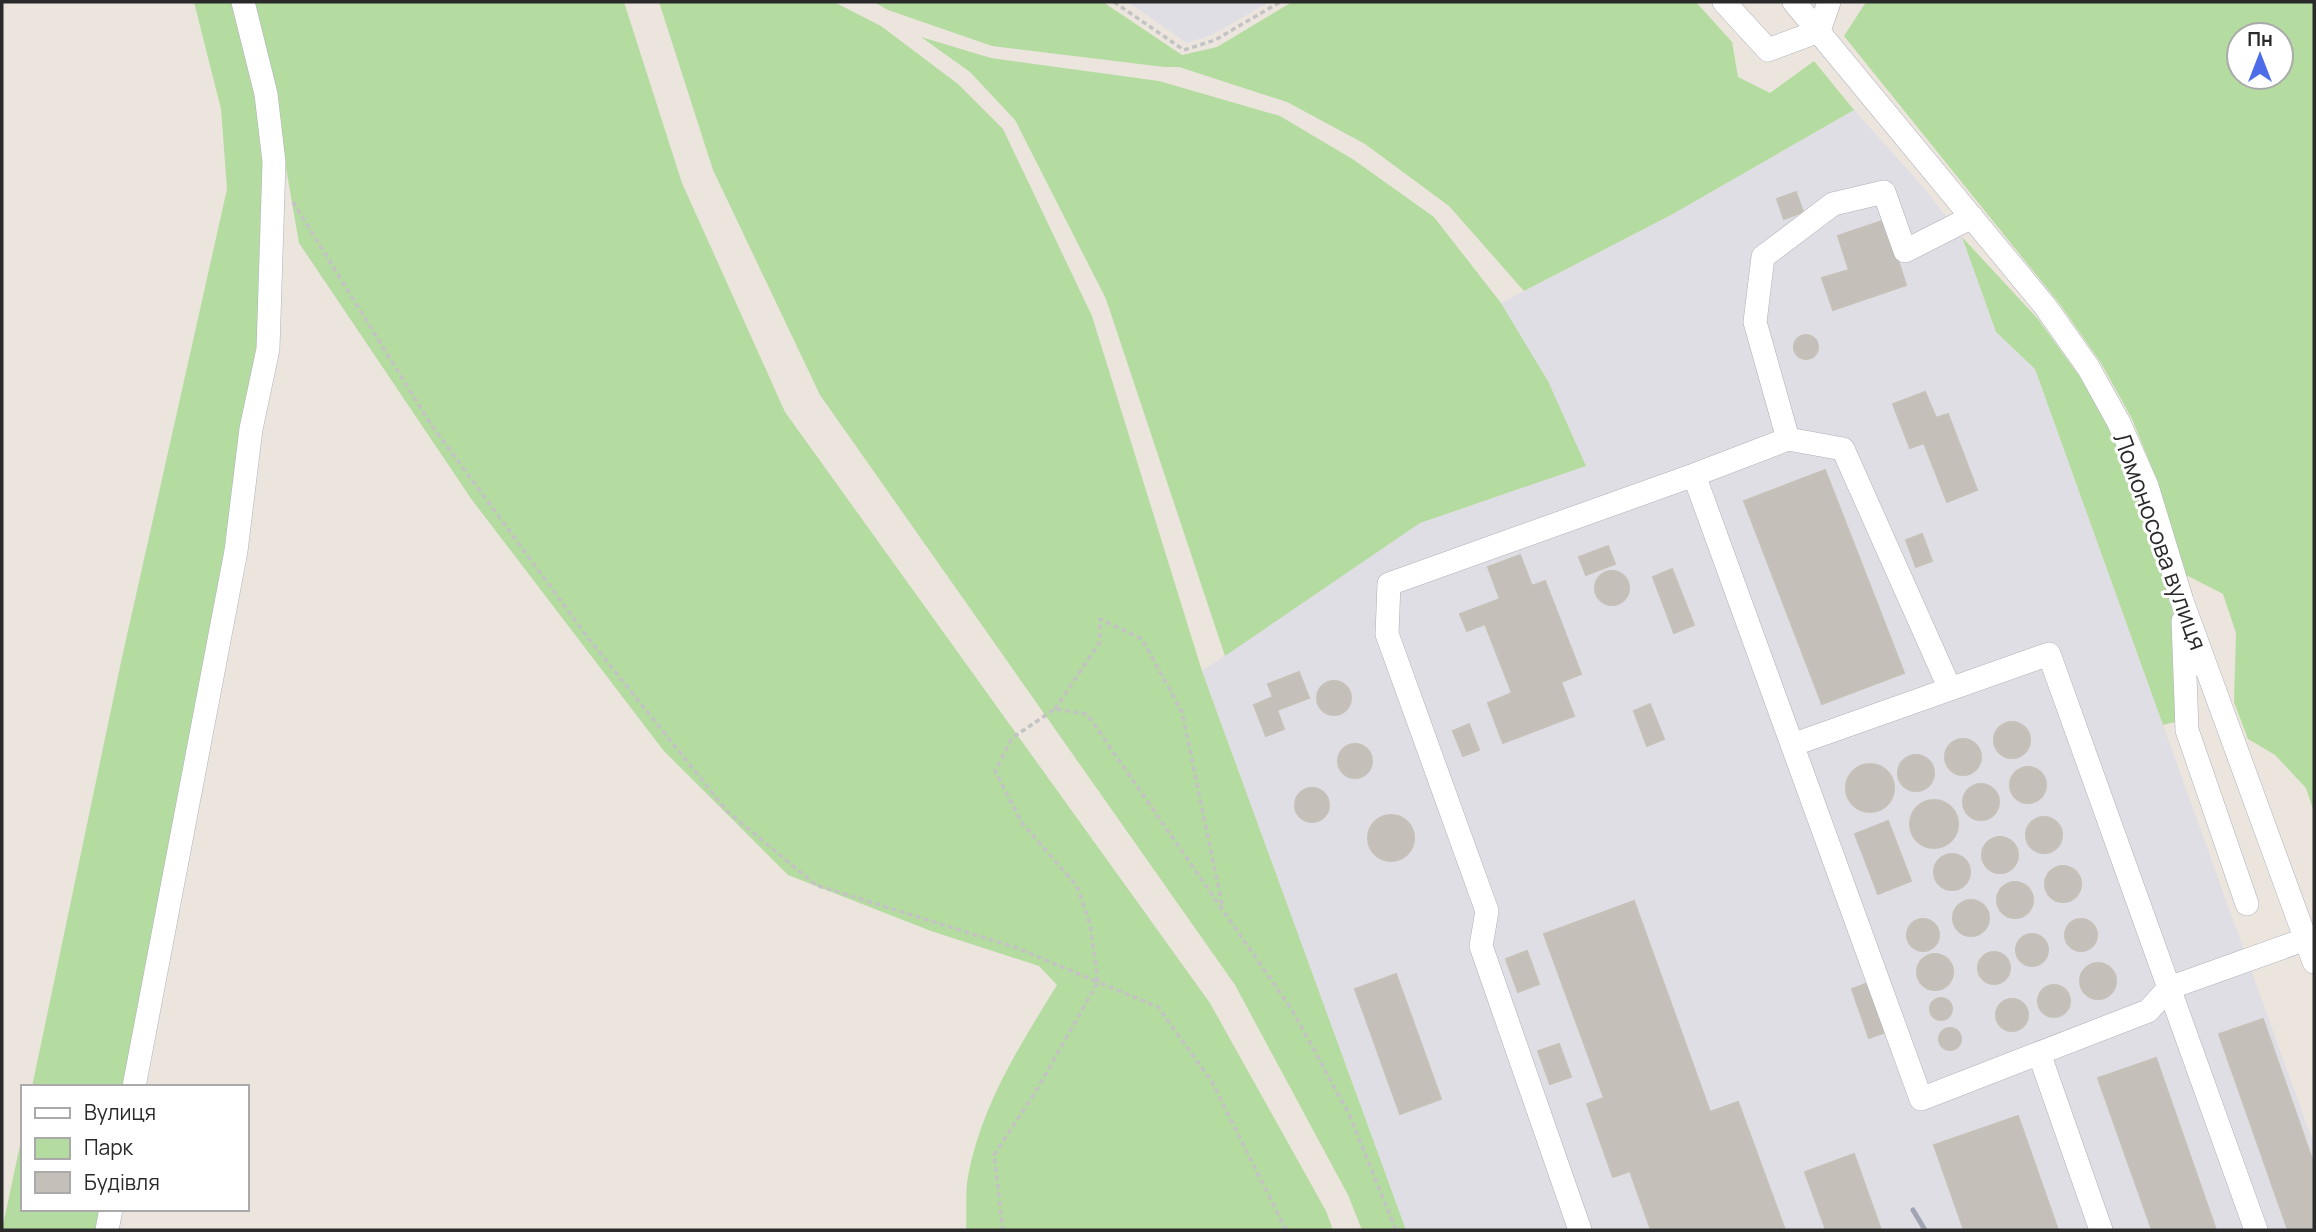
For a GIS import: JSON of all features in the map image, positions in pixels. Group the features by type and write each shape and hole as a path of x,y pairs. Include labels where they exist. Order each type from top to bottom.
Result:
{"street":[{"path":"134,1085 236,551 251,429 268,349 274,162 265,94 243,2"},
{"path":"1724,2 1768,50 1819,31 1829,2"},
{"name":"Ломоносова вулиця","path":"1794,2 2045,306 2088,368 2119,422 2147,486 2182,601 2314,962"},
{"path":"1788,439 1755,322 1763,257 1833,204 1884,192 1905,251 1972,217"},
{"path":"1580,1230 1481,946 1487,911 1387,634 1388,584 1788,439 1843,449 1950,689"},
{"path":"1694,475 1920,1099 2148,1011 2169,988 2306,939"},
{"path":"2182,601 2187,730 2247,904"},
{"path":"1792,745 2049,654 2256,1230"},
{"path":"2039,1053 2101,1230"},
{"path":"107,1230 111,1211"}],"path":[{"path":"1114,2 1184,50 1215,40 1280,2"},
{"path":"289,194 430,423 589,639 727,811 816,885 1017,948 1158,1007 1212,1082 1286,1230"},
{"path":"1003,1230 994,1155 1036,1091 1098,982 1090,924 1077,886 1022,823 995,771 1012,738 1055,709 1100,642 1100,619 1142,639 1182,712 1223,911"},
{"path":"1055,709 1087,715 1292,1010 1349,1114 1396,1230"}],"shaded area":[{"path":"1128,2 1269,2 1214,34 1187,43"},
{"path":"1854,110 1923,187 1962,237 1996,332 2035,369 2314,1145 2314,1230 1406,1230 1202,671 1420,523 1585,466 1548,381 1501,303 1671,215"}],"green space":[{"path":"194,2 235,2 259,96 265,165 260,347 230,547 126,1085 32,1085 121,662 227,189 221,109"},
{"path":"252,2 624,2 682,183 785,412 1210,1003 1326,1211 1333,1230 966,1230 968,1176 982,1124 1004,1077 1057,985 1039,966 931,931 788,875 663,750 472,500 299,243 274,99"},
{"path":"659,2 834,2 881,26 958,84 1003,129 1092,316 1202,671 1406,1230 1362,1230 1348,1195 1235,985 820,395 713,170"},
{"path":"874,2 1103,2 1182,55 1217,47 1292,2 1696,2 1732,42 1738,77 1770,93 1814,61 1854,110 1671,215 1524,291 1449,206 1365,144 1287,102 1179,67 992,46 888,10"},
{"path":"1866,2 2314,2 2314,812 2306,788 2275,755 2248,739 2234,702 2236,633 2223,594 2186,575 2158,483 2132,419 2101,363 2059,303 1844,36"},
{"path":"921,37 991,58 1159,81 1280,116 1354,160 1434,217 1501,303 1548,381 1586,466 1420,523 1225,656 1106,299 1015,120 970,72"},
{"path":"1962,237 2038,319 2085,384 2110,431 2137,494 2172,601 2179,721 2163,725 2035,369 1996,332"},
{"path":"21,1140 21,1211 102,1211 98,1230 2,1230"}],"building":[{"path":"1796,192 1803,212 1784,219 1777,199"},
{"path":"1885,220 1906,285 1833,310 1822,278 1849,270 1838,236"},
{"path":"1806,335 1817,342 1818,347 1811,358 1806,359 1795,352 1794,347 1801,336"},
{"path":"1925,392 1936,418 1948,414 1977,490 1947,502 1924,443 1910,448 1893,404"},
{"path":"1825,470 1904,673 1822,704 1744,501"},
{"path":"1922,534 1932,561 1916,567 1906,540"},
{"path":"1608,546 1615,564 1586,575 1579,557"},
{"path":"1520,555 1532,586 1545,581 1581,674 1561,682 1574,716 1503,743 1488,703 1512,693 1485,624 1467,631 1460,614 1500,599 1488,567"},
{"path":"1672,569 1694,625 1674,633 1653,577"},
{"path":"1612,571 1624,576 1629,588 1624,600 1612,605 1600,600 1595,588 1600,576"},
{"path":"1299,672 1309,698 1277,710 1284,729 1266,736 1254,705 1273,697 1268,684"},
{"path":"1334,681 1346,686 1351,698 1346,710 1334,715 1322,710 1317,698 1322,686"},
{"path":"1650,704 1664,739 1647,746 1634,711"},
{"path":"2012,722 2025,727 2030,740 2025,753 2012,758 1999,753 1994,740 1999,727"},
{"path":"1469,724 1479,750 1463,756 1453,731"},
{"path":"1963,739 1976,744 1981,757 1976,770 1963,775 1950,770 1945,757 1950,744"},
{"path":"1355,744 1367,749 1372,761 1367,773 1355,778 1343,773 1338,761 1343,749"},
{"path":"1916,755 1929,760 1934,773 1929,786 1916,791 1903,786 1898,773 1903,760"},
{"path":"1870,764 1887,771 1894,788 1887,805 1870,812 1853,805 1846,788 1853,771"},
{"path":"2028,767 2041,772 2046,785 2041,798 2028,803 2015,798 2010,785 2015,772"},
{"path":"1981,784 1994,789 1999,802 1994,815 1981,820 1968,815 1963,802 1968,789"},
{"path":"1312,788 1324,793 1329,805 1324,817 1312,822 1300,817 1295,805 1300,793"},
{"path":"1934,800 1951,807 1958,824 1951,841 1934,848 1917,841 1910,824 1917,807"},
{"path":"1391,815 1407,822 1414,838 1407,854 1391,861 1375,854 1368,838 1375,822"},
{"path":"2044,817 2057,822 2062,835 2057,848 2044,853 2031,848 2026,835 2031,822"},
{"path":"1888,821 1911,881 1878,894 1855,834"},
{"path":"2000,837 2013,842 2018,855 2013,868 2000,873 1987,868 1982,855 1987,842"},
{"path":"1952,854 1965,859 1970,872 1965,885 1952,890 1939,885 1934,872 1939,859"},
{"path":"2063,866 2076,871 2081,884 2076,897 2063,902 2050,897 2045,884 2050,871"},
{"path":"2015,882 2028,887 2033,900 2028,913 2015,918 2002,913 1997,900 2002,887"},
{"path":"1971,900 1984,905 1989,918 1984,931 1971,936 1958,931 1953,918 1958,905"},
{"path":"1634,901 1710,1112 1738,1102 1785,1230 1651,1230 1630,1171 1613,1177 1587,1104 1604,1098 1544,934"},
{"path":"1923,919 1934,924 1939,935 1934,946 1923,951 1912,946 1907,935 1912,924"},
{"path":"2081,919 2092,924 2097,935 2092,946 2081,951 2070,946 2065,935 2070,924"},
{"path":"2032,934 2043,939 2048,950 2043,961 2032,966 2021,961 2016,950 2021,939"},
{"path":"1527,951 1539,984 1518,992 1506,959"},
{"path":"1994,952 2005,957 2010,968 2005,979 1994,984 1983,979 1978,968 1983,957"},
{"path":"1935,954 1948,959 1953,972 1948,985 1935,990 1922,985 1917,972 1922,959"},
{"path":"2098,963 2111,968 2116,981 2111,994 2098,999 2085,994 2080,981 2085,968"},
{"path":"1396,974 1441,1099 1400,1114 1355,989"},
{"path":"1868,983 1886,1032 1869,1038 1852,989"},
{"path":"2054,985 2065,990 2070,1001 2065,1012 2054,1017 2043,1012 2038,1001 2043,990"},
{"path":"1941,998 1951,1005 1952,1009 1945,1019 1941,1020 1931,1013 1930,1009 1937,999"},
{"path":"2012,999 2023,1004 2028,1015 2023,1026 2012,1031 2001,1026 1996,1015 2001,1004"},
{"path":"2263,1019 2314,1165 2314,1230 2288,1230 2219,1034"},
{"path":"1950,1028 1960,1035 1961,1039 1954,1049 1950,1050 1940,1043 1939,1039 1946,1029"},
{"path":"1559,1044 1571,1077 1550,1084 1538,1051"},
{"path":"2156,1058 2216,1230 2152,1230 2098,1078"},
{"path":"2018,1116 2058,1230 1964,1230 1934,1145"},
{"path":"1854,1154 1881,1230 1826,1230 1805,1172"}],"railway":[{"path":"1913,1210 1925,1230"}]}
